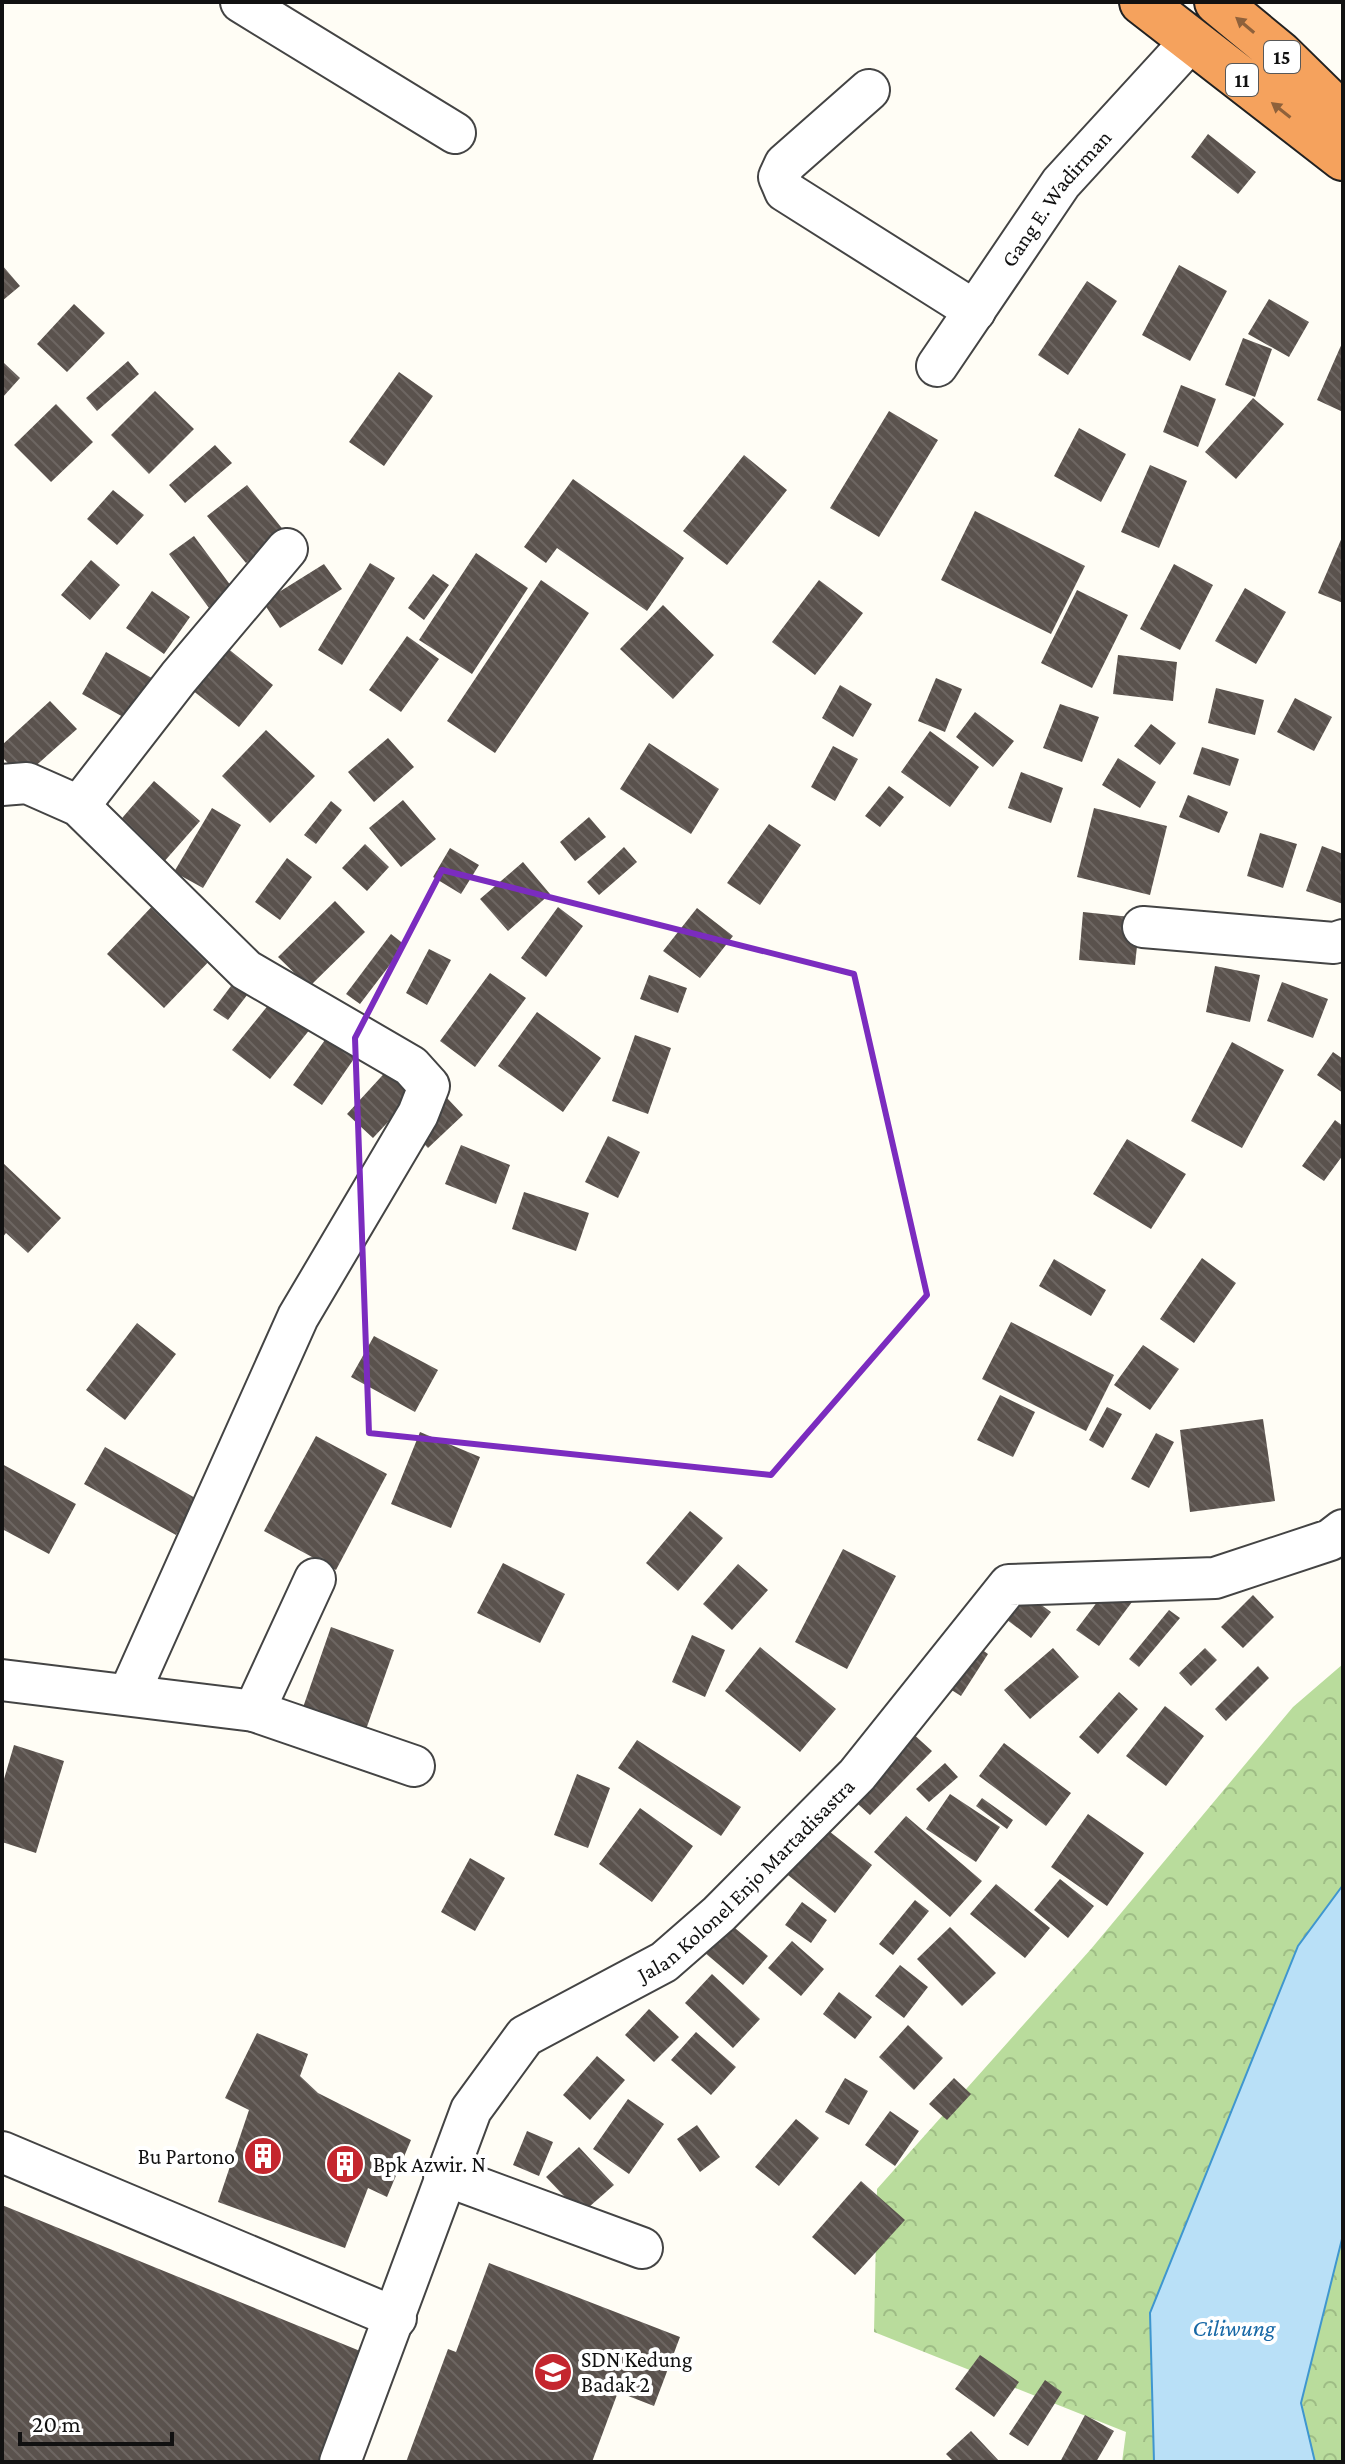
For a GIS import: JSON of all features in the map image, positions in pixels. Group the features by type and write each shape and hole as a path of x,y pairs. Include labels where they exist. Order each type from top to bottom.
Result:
{"highway":[{"name":"11","path":"1142,2 1343,158"},
{"name":"15","path":"1217,2 1280,54 1343,116"}],"street":[{"path":"241,2 455,133"},
{"name":"Gang E. Wadirman","path":"937,366 1061,183 1191,41"},
{"path":"869,90 785,164 779,177 785,191 975,311"},
{"path":"79,806 179,677 287,549"},
{"path":"2,785 27,783 79,806 246,970 411,1066 429,1086 418,1114 298,1317 129,1694"},
{"path":"1143,927 1334,943 1343,940"},
{"name":"Jalan Kolonel Enjo Martadisastra","path":"340,2462 396,2318 444,2175 471,2110 525,2036 664,1962 719,1914 857,1775 1009,1585 1215,1578 1330,1540 1343,1530"},
{"path":"254,1711 315,1579"},
{"path":"2,1680 254,1711 414,1766"},
{"path":"2,2152 396,2318"},
{"path":"444,2175 642,2248"}],"highlighted area":[{"path":"442,870 854,974 927,1295 771,1475 369,1433 355,1038"}],"green space":[{"path":"1343,1664 1343,2462 1122,2462 1126,2432 874,2332 877,2189 1091,1949 1293,1707"}],"water":[{"name":"Ciliwung","path":"1343,1885 1343,2235 1301,2403 1315,2462 1154,2462 1150,2313 1298,1946"}],"building":[{"path":"1208,134 1256,172 1238,194 1191,157"},
{"path":"2,265 20,286 2,301"},
{"path":"1179,265 1227,291 1190,361 1142,335"},
{"path":"1087,281 1117,301 1068,375 1038,355"},
{"path":"1269,299 1309,322 1289,357 1248,334"},
{"path":"74,304 105,333 67,372 37,344"},
{"path":"1243,338 1272,349 1255,397 1225,385"},
{"path":"1343,341 1343,412 1317,400"},
{"path":"128,361 139,374 97,411 86,398"},
{"path":"4,363 20,378 2,398 2,366"},
{"path":"399,372 433,396 384,466 349,442"},
{"path":"1181,385 1216,399 1198,447 1163,432"},
{"path":"155,391 194,429 149,474 111,435"},
{"path":"1253,398 1284,424 1236,479 1205,452"},
{"path":"56,404 93,442 51,482 14,445"},
{"path":"889,411 938,440 879,537 830,508"},
{"path":"1079,428 1126,454 1101,502 1054,476"},
{"path":"215,445 232,463 185,503 169,485"},
{"path":"744,455 787,490 727,565 683,531"},
{"path":"1150,465 1187,481 1159,548 1121,532"},
{"path":"573,479 684,558 647,611 557,548 546,563 524,547"},
{"path":"247,485 285,532 246,563 207,516"},
{"path":"113,490 144,515 117,545 87,519"},
{"path":"975,511 1085,566 1051,634 941,580"},
{"path":"1343,535 1343,603 1318,593"},
{"path":"194,536 234,590 209,608 169,554"},
{"path":"476,553 528,588 472,674 419,640"},
{"path":"91,560 120,585 90,620 61,595"},
{"path":"370,563 395,578 342,665 318,650"},
{"path":"324,564 342,589 280,628 263,602"},
{"path":"1174,564 1213,585 1180,650 1140,629"},
{"path":"433,574 449,585 424,620 408,608"},
{"path":"541,580 589,613 495,753 447,721"},
{"path":"819,580 863,613 815,675 772,642"},
{"path":"1245,588 1286,612 1256,664 1215,641"},
{"path":"1077,590 1128,615 1092,688 1041,663"},
{"path":"152,591 190,617 164,654 126,628"},
{"path":"663,605 714,655 673,699 620,649"},
{"path":"407,636 439,659 401,712 369,690"},
{"path":"221,643 273,685 239,727 187,686"},
{"path":"106,652 157,681 134,723 82,694"},
{"path":"1118,655 1177,662 1173,701 1113,694"},
{"path":"936,678 962,689 945,732 918,721"},
{"path":"840,685 872,704 853,737 822,718"},
{"path":"1216,688 1264,700 1255,735 1208,723"},
{"path":"1295,698 1332,717 1314,751 1277,732"},
{"path":"50,701 77,729 22,778 2,757 2,745"},
{"path":"1060,704 1099,717 1082,762 1043,748"},
{"path":"975,712 1014,741 993,767 956,737"},
{"path":"1151,724 1176,743 1160,765 1134,746"},
{"path":"266,730 315,776 270,823 222,776"},
{"path":"930,731 979,767 950,807 901,772"},
{"path":"388,738 414,767 374,802 348,772"},
{"path":"649,743 719,789 691,834 620,789"},
{"path":"833,746 858,759 835,801 811,787"},
{"path":"1202,747 1239,759 1230,786 1193,774"},
{"path":"1118,758 1156,782 1140,808 1102,785"},
{"path":"1021,772 1063,788 1051,823 1008,808"},
{"path":"154,781 200,821 162,864 117,824"},
{"path":"889,786 904,797 880,827 865,816"},
{"path":"1188,795 1228,812 1219,833 1179,817"},
{"path":"403,800 436,839 401,867 369,828"},
{"path":"331,801 342,810 316,844 304,835"},
{"path":"212,808 241,825 203,888 174,872"},
{"path":"1094,808 1167,826 1150,895 1077,877"},
{"path":"589,817 606,837 575,861 560,842"},
{"path":"769,824 801,845 760,905 727,883"},
{"path":"1260,833 1297,844 1283,888 1247,876"},
{"path":"365,844 389,867 367,891 342,868"},
{"path":"1322,846 1343,854 1343,904 1306,891"},
{"path":"624,847 637,862 599,895 587,882"},
{"path":"450,848 479,865 461,894 433,877"},
{"path":"287,858 312,877 280,920 255,902"},
{"path":"523,862 550,894 508,931 480,899"},
{"path":"159,899 217,953 164,1008 107,954"},
{"path":"335,901 365,932 309,987 278,957"},
{"path":"558,907 583,926 546,977 521,958"},
{"path":"697,908 733,936 700,978 663,951"},
{"path":"1083,912 1140,918 1135,965 1079,960"},
{"path":"391,934 405,945 360,1004 346,994"},
{"path":"429,949 451,960 427,1005 406,993"},
{"path":"1215,966 1260,975 1250,1022 1206,1012"},
{"path":"490,973 526,998 475,1067 440,1041"},
{"path":"240,974 254,986 228,1020 213,1010"},
{"path":"649,975 687,988 678,1013 640,999"},
{"path":"1282,982 1328,999 1313,1038 1267,1021"},
{"path":"278,993 315,1023 270,1079 232,1050"},
{"path":"537,1012 601,1058 563,1112 498,1066"},
{"path":"332,1030 360,1050 322,1105 293,1085"},
{"path":"635,1035 671,1048 648,1114 612,1101"},
{"path":"1232,1042 1284,1070 1242,1148 1191,1121"},
{"path":"1333,1052 1343,1059 1343,1093 1317,1075"},
{"path":"391,1066 418,1090 373,1138 347,1114"},
{"path":"447,1098 463,1115 428,1148 412,1131"},
{"path":"1335,1120 1343,1126 1343,1155 1324,1181 1302,1166"},
{"path":"608,1136 640,1152 618,1198 585,1182"},
{"path":"1127,1139 1186,1174 1151,1229 1093,1194"},
{"path":"461,1145 510,1165 496,1204 445,1184"},
{"path":"2,1162 61,1218 28,1253 6,1233 2,1238"},
{"path":"524,1192 589,1213 576,1251 512,1229"},
{"path":"1202,1258 1236,1283 1194,1343 1160,1319"},
{"path":"1054,1259 1106,1290 1091,1316 1039,1286"},
{"path":"1011,1322 1114,1375 1086,1431 982,1379"},
{"path":"137,1323 176,1354 125,1420 86,1390"},
{"path":"374,1336 438,1370 415,1412 351,1377"},
{"path":"1143,1345 1179,1369 1150,1410 1114,1385"},
{"path":"1000,1395 1035,1412 1013,1457 977,1440"},
{"path":"1107,1407 1122,1414 1103,1448 1089,1440"},
{"path":"1263,1419 1275,1501 1190,1512 1180,1430"},
{"path":"420,1432 480,1457 451,1528 391,1504"},
{"path":"1156,1433 1174,1442 1149,1488 1131,1479"},
{"path":"316,1436 387,1474 336,1570 264,1531"},
{"path":"105,1447 197,1499 176,1535 84,1484"},
{"path":"2,1464 76,1504 49,1554 2,1529"},
{"path":"690,1511 723,1538 678,1591 646,1563"},
{"path":"843,1549 896,1576 847,1669 795,1642"},
{"path":"503,1563 565,1594 540,1643 477,1613"},
{"path":"738,1564 768,1590 732,1630 703,1604"},
{"path":"1110,1585 1132,1602 1099,1646 1076,1630"},
{"path":"1021,1590 1051,1612 1031,1638 1002,1616"},
{"path":"1253,1595 1274,1617 1243,1648 1221,1627"},
{"path":"1169,1610 1180,1618 1139,1667 1129,1659"},
{"path":"331,1627 394,1650 363,1738 300,1716"},
{"path":"692,1635 725,1650 705,1697 672,1682"},
{"path":"971,1642 988,1654 961,1696 942,1684"},
{"path":"760,1647 836,1709 800,1752 725,1691"},
{"path":"1053,1648 1079,1677 1030,1719 1004,1690"},
{"path":"1205,1648 1217,1660 1191,1686 1179,1673"},
{"path":"1258,1666 1269,1678 1226,1721 1215,1709"},
{"path":"1119,1692 1138,1709 1098,1754 1079,1737"},
{"path":"1165,1706 1204,1736 1166,1786 1126,1756"},
{"path":"911,1732 932,1751 870,1815 849,1796"},
{"path":"637,1740 741,1807 721,1836 618,1768"},
{"path":"1004,1743 1071,1793 1046,1826 979,1776"},
{"path":"14,1745 64,1761 36,1853 2,1842 2,1786"},
{"path":"945,1763 958,1777 929,1802 916,1789"},
{"path":"577,1774 610,1788 588,1848 554,1835"},
{"path":"950,1794 1000,1827 976,1862 926,1829"},
{"path":"982,1798 1013,1820 1007,1829 976,1806"},
{"path":"640,1808 693,1846 652,1902 599,1864"},
{"path":"1088,1814 1144,1853 1107,1906 1051,1867"},
{"path":"906,1816 982,1881 950,1917 874,1852"},
{"path":"820,1824 872,1865 835,1913 783,1871"},
{"path":"470,1858 505,1878 475,1931 441,1912"},
{"path":"1060,1879 1094,1906 1068,1938 1034,1910"},
{"path":"996,1884 1050,1928 1025,1958 970,1914"},
{"path":"915,1900 929,1911 893,1955 879,1944"},
{"path":"802,1902 827,1920 811,1943 785,1925"},
{"path":"723,1918 768,1956 743,1985 698,1947"},
{"path":"950,1927 996,1973 962,2006 917,1959"},
{"path":"792,1941 824,1969 801,1996 768,1968"},
{"path":"900,1965 928,1987 904,2018 875,1996"},
{"path":"712,1974 760,2019 733,2048 685,2003"},
{"path":"839,1992 872,2017 855,2039 823,2014"},
{"path":"649,2009 679,2037 654,2062 625,2035"},
{"path":"908,2025 943,2058 914,2090 879,2057"},
{"path":"696,2032 736,2067 711,2095 671,2060"},
{"path":"257,2033 308,2054 300,2076 318,2093 411,2140 387,2197 368,2188 345,2248 218,2202 249,2110 225,2098"},
{"path":"597,2056 625,2080 590,2120 563,2095"},
{"path":"845,2078 868,2091 849,2125 825,2112"},
{"path":"954,2078 971,2094 947,2120 929,2104"},
{"path":"628,2099 664,2124 629,2174 593,2149"},
{"path":"890,2111 919,2131 895,2166 865,2145"},
{"path":"796,2119 819,2138 779,2186 755,2167"},
{"path":"697,2125 720,2157 700,2172 677,2139"},
{"path":"527,2131 553,2142 539,2176 513,2165"},
{"path":"579,2147 614,2185 581,2214 546,2177"},
{"path":"861,2181 905,2220 855,2275 812,2237"},
{"path":"2,2205 365,2353 325,2462 2,2462"},
{"name":"SDN Kedung Badak 2","path":"489,2263 680,2337 654,2406 618,2392 592,2462 406,2462 448,2349 456,2352"},
{"path":"980,2355 1019,2382 994,2417 955,2389"},
{"path":"1045,2380 1062,2392 1028,2446 1009,2434"},
{"path":"1085,2415 1114,2431 1096,2462 1060,2462"},
{"path":"971,2431 1000,2462 954,2462 946,2454"}],"place":[{"name":"Bu Partono","path":"263,2156"},
{"name":"Bpk Azwir. N","path":"345,2164"},
{"name":"SDN Kedung Badak 2","path":"553,2372"}]}
